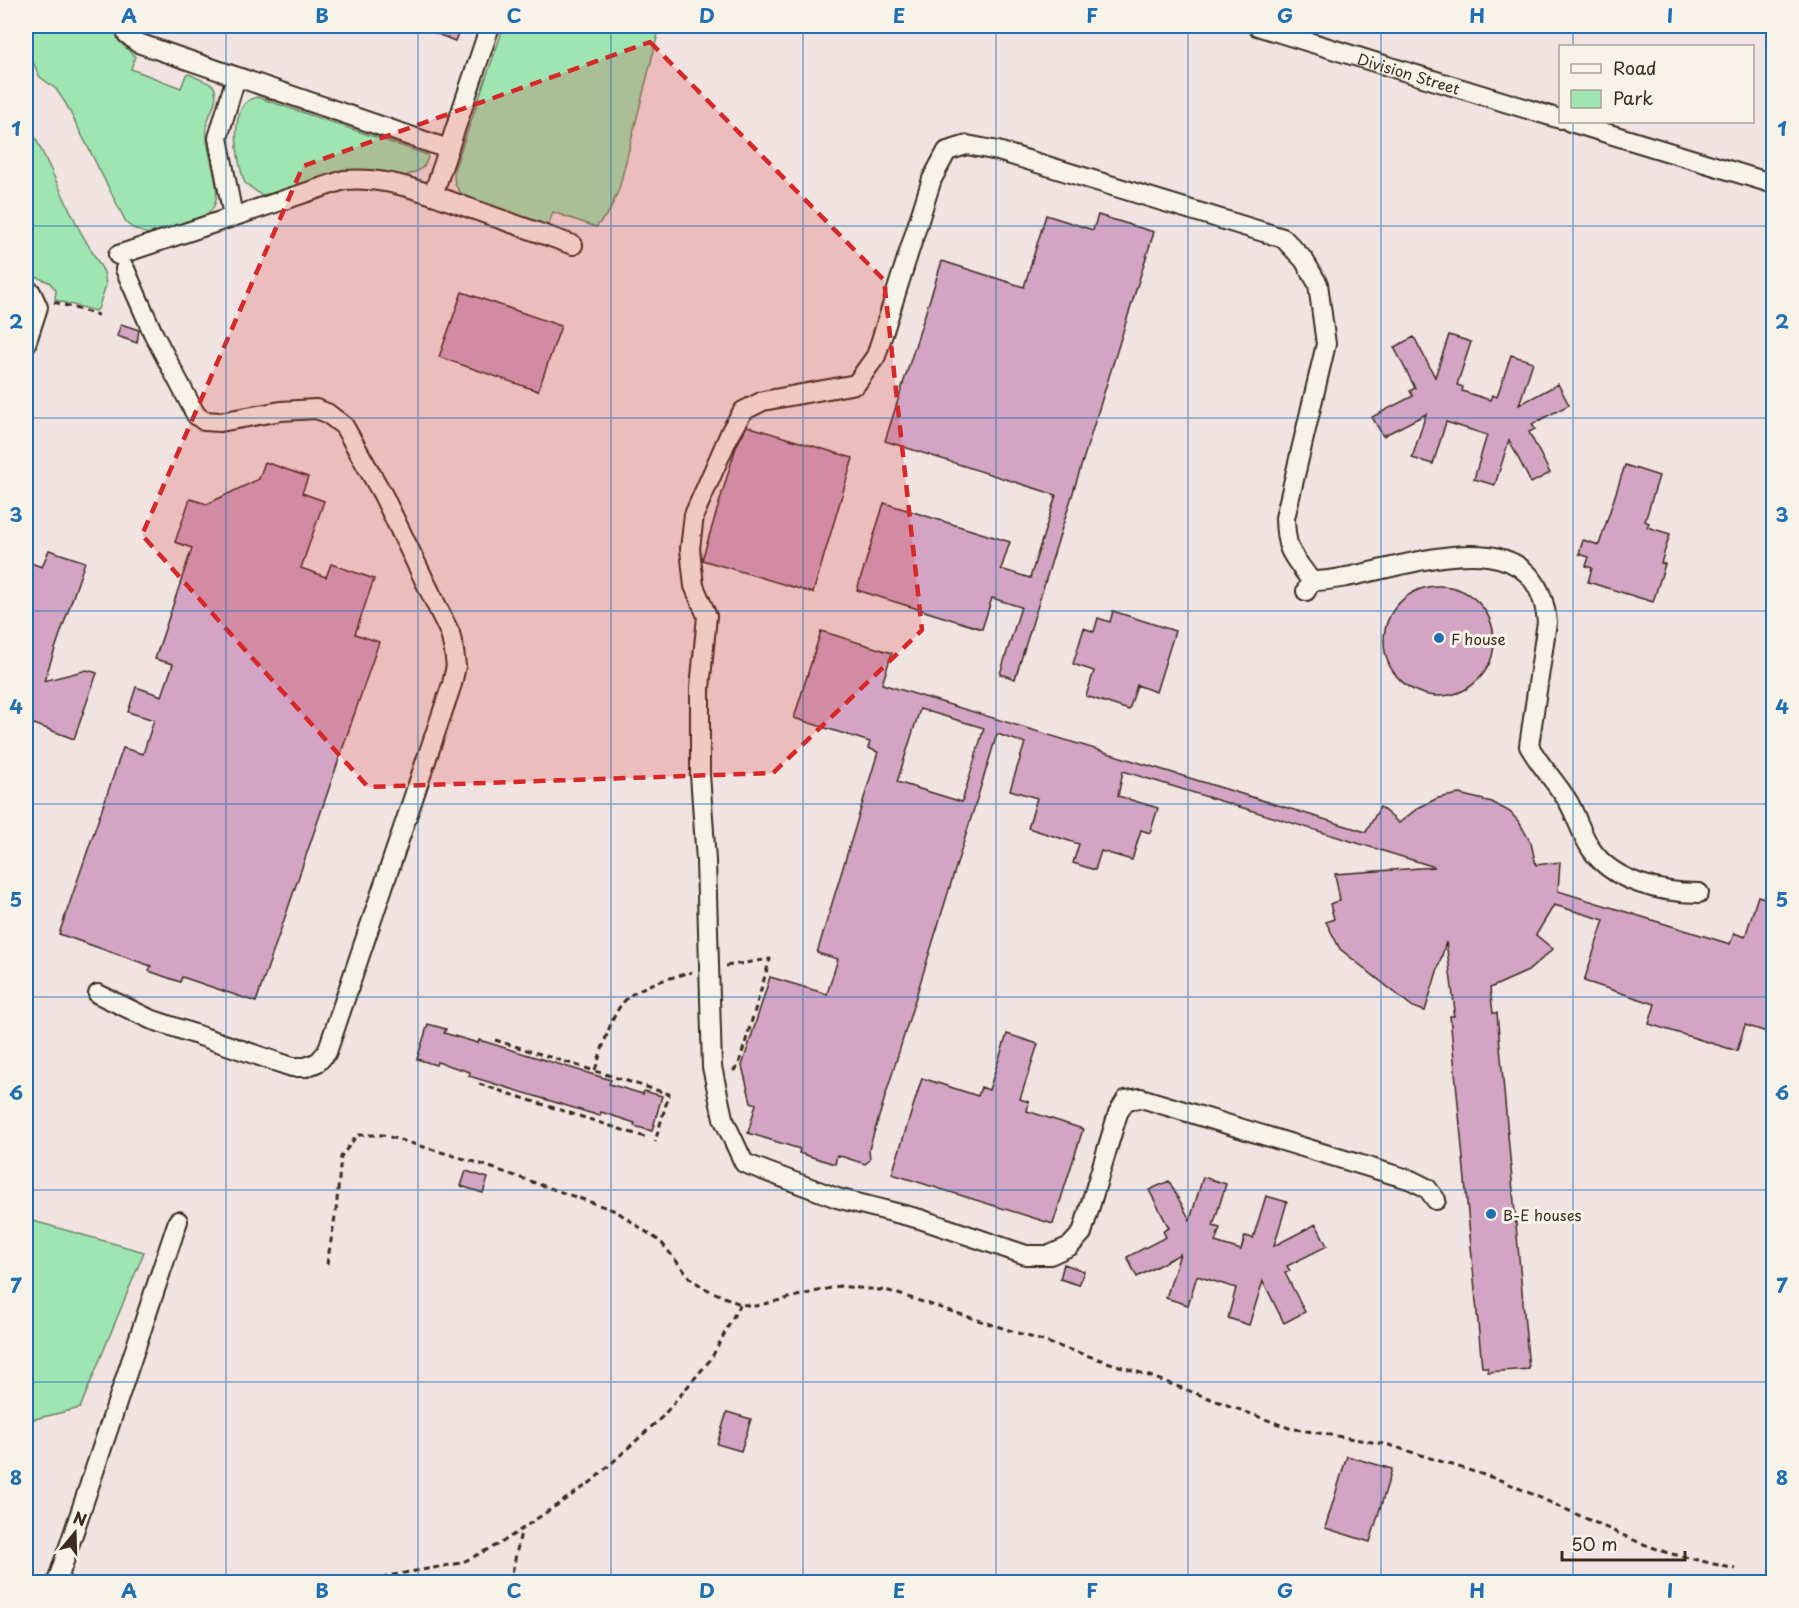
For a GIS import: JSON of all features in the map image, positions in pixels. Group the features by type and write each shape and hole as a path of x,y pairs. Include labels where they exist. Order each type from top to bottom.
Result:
{"street":[{"path":"127,26 127,34 138,43 448,149"},
{"path":"433,195 490,26"},
{"name":"Division Street","path":"1257,26 1559,119"},
{"path":"233,216 218,138 236,77"},
{"path":"1573,123 1773,184"},
{"path":"1436,1200 1427,1188 1411,1180 1142,1098 1126,1100 1118,1113 1082,1233 1070,1246 1050,1255 1026,1255 920,1219 837,1198 744,1162 723,1118 712,1067 706,861 700,774 700,688 707,616 694,586 690,549 694,515 730,431 743,411 763,402 856,384 876,356 932,179 946,151 967,146 1021,158 1282,238 1304,260 1318,285 1326,344 1289,495 1286,542 1309,586 1359,576 1430,557 1490,556 1523,569 1538,584 1545,604 1547,622 1529,746 1555,781 1590,848 1606,867 1628,878 1675,893 1699,893"},
{"path":"98,994 150,1019 292,1067 306,1067 318,1062 327,1052 343,1007 456,666 450,633 383,495 344,426 327,413 316,409 281,411 220,422 204,421 196,415 153,333 121,262 233,216 328,184 360,178 391,182 433,195 573,245"},
{"path":"26,289 31,292 38,307 26,344"},
{"path":"57,1582 178,1221"}],"path":[{"path":"54,302 98,315"},
{"path":"718,967 770,959 738,1067 728,1074"},
{"path":"595,1071 613,1018 626,998 651,983 698,970"},
{"path":"495,1040 669,1094 655,1142"},
{"path":"479,1084 648,1138"},
{"path":"327,1264 336,1211 341,1157 357,1135 383,1135 475,1162 616,1211 661,1242 690,1278 704,1288 740,1304 756,1306 839,1286 889,1291 1144,1374 1289,1428 1389,1445 1503,1481 1638,1542 1668,1553 1735,1569"},
{"path":"372,1582 393,1575 461,1563 521,1530 591,1482 662,1417 711,1359 740,1304"},
{"path":"510,1582 521,1530"}],"highlighted area":[{"path":"650,42 884,280 922,630 773,773 368,787 142,535 303,166"}],"green space":[{"path":"26,26 120,26 119,41 135,57 131,69 181,88 186,75 189,74 213,85 216,98 208,120 207,142 215,176 216,197 210,211 186,224 153,234 139,231 127,224 66,104 56,89 40,77 26,47"},
{"path":"504,26 660,26 619,189 609,212 596,227 553,212 548,226 502,212 468,198 455,184 455,167"},
{"path":"257,97 428,155 427,160 419,170 402,177 261,195 245,183 239,162 236,135 241,110 247,102"},
{"path":"26,118 80,231 104,272 106,285 98,309 95,311 55,300 56,290 49,282 26,273"},
{"path":"26,1219 144,1252 80,1408 26,1421"}],"building":[{"path":"417,26 461,26 455,41"},
{"path":"1046,215 1093,230 1098,215 1154,232 1015,679 1000,674 1021,607 992,598 982,629 857,590 884,503 1010,542 1001,569 1030,578 1056,495 885,441 942,261 1024,287"},
{"path":"462,292 561,326 538,391 439,357"},
{"path":"121,324 139,330 137,343 117,336"},
{"path":"1449,335 1471,342 1457,385 1463,387 1462,391 1490,400 1492,395 1497,397 1511,355 1533,362 1519,405 1558,384 1569,405 1532,424 1535,429 1529,432 1550,473 1531,483 1509,440 1495,485 1474,479 1487,435 1446,422 1433,464 1412,458 1426,414 1383,436 1372,417 1413,396 1410,391 1415,388 1394,347 1414,337 1435,377"},
{"path":"747,426 853,458 813,593 702,560 736,447"},
{"path":"265,462 308,477 302,493 324,501 301,568 326,577 331,564 374,579 355,634 379,642 256,1002 182,977 180,982 149,971 151,966 59,934 123,748 143,754 154,720 128,712 136,687 162,696 173,664 155,659 192,548 175,542 190,499 207,504 259,479"},
{"path":"1625,465 1659,476 1645,521 1649,523 1647,527 1670,534 1661,563 1665,564 1653,602 1588,582 1592,568 1586,566 1589,557 1579,554 1583,540 1599,545"},
{"path":"49,550 85,562 44,681 87,670 97,673 74,739 26,721 26,571 28,562 42,567"},
{"name":"F house","path":"1439,586 1460,590 1478,602 1490,620 1494,641 1490,662 1478,680 1460,692 1439,696 1418,692 1400,680 1388,662 1384,641 1388,620 1400,602 1418,590"},
{"path":"1113,611 1175,631 1156,692 1137,685 1129,710 1086,696 1094,671 1073,664 1084,628 1094,632 1098,618 1110,622"},
{"path":"821,631 892,653 882,684 1366,832 1380,807 1399,823 1418,808 1438,798 1459,794 1492,802 1510,812 1519,822 1531,843 1536,865 1560,862 1558,891 1730,944 1734,933 1745,937 1758,896 1773,901 1773,1034 1745,1025 1737,1051 1649,1024 1655,1004 1584,981 1604,920 1554,905 1536,935 1553,949 1528,971 1490,988 1493,1013 1497,1013 1529,1369 1488,1372 1487,1367 1482,1367 1450,1016 1454,1016 1453,1011 1455,1011 1446,942 1425,1011 1413,1007 1340,949 1326,922 1334,919 1330,904 1340,900 1335,874 1435,867 1123,771 1118,796 1158,808 1150,833 1141,830 1132,860 1101,851 1095,870 1073,863 1079,844 1028,828 1037,798 1010,790 1025,743 997,734 869,1149 870,1160 865,1164 837,1155 835,1164 799,1153 800,1149 748,1133 756,1104 751,1102 742,1066 770,977 827,994 838,959 817,953 878,752 868,748 870,742 794,718","holes":["920,709 984,728 962,802 897,782"]},
{"path":"428,1024 446,1029 444,1033 478,1043 479,1040 611,1080 609,1084 643,1094 644,1091 662,1096 652,1131 601,1112 600,1116 469,1076 470,1072 437,1062 436,1065 417,1059"},
{"path":"1007,1034 1038,1044 1020,1099 1029,1102 1027,1111 1083,1129 1053,1224 892,1174 922,1078 978,1096 981,1087 989,1090"},
{"path":"466,1171 488,1178 483,1193 461,1186"},
{"path":"1203,1177 1226,1184 1213,1226 1220,1228 1215,1242 1241,1250 1245,1236 1253,1238 1266,1196 1287,1202 1274,1246 1316,1224 1327,1246 1287,1266 1290,1271 1285,1273 1305,1312 1284,1323 1263,1281 1249,1325 1228,1318 1236,1288 1197,1276 1188,1305 1166,1298 1180,1254 1137,1277 1127,1257 1166,1237 1163,1231 1169,1228 1149,1190 1169,1181 1190,1220"},
{"path":"1064,1264 1084,1271 1079,1285 1060,1279"},
{"path":"727,1412 751,1419 741,1451 717,1444"},
{"path":"1347,1456 1392,1469 1370,1542 1325,1528"}],"place":[{"name":"F house","path":"1439,638"},
{"name":"B-E houses","path":"1491,1214"}]}
